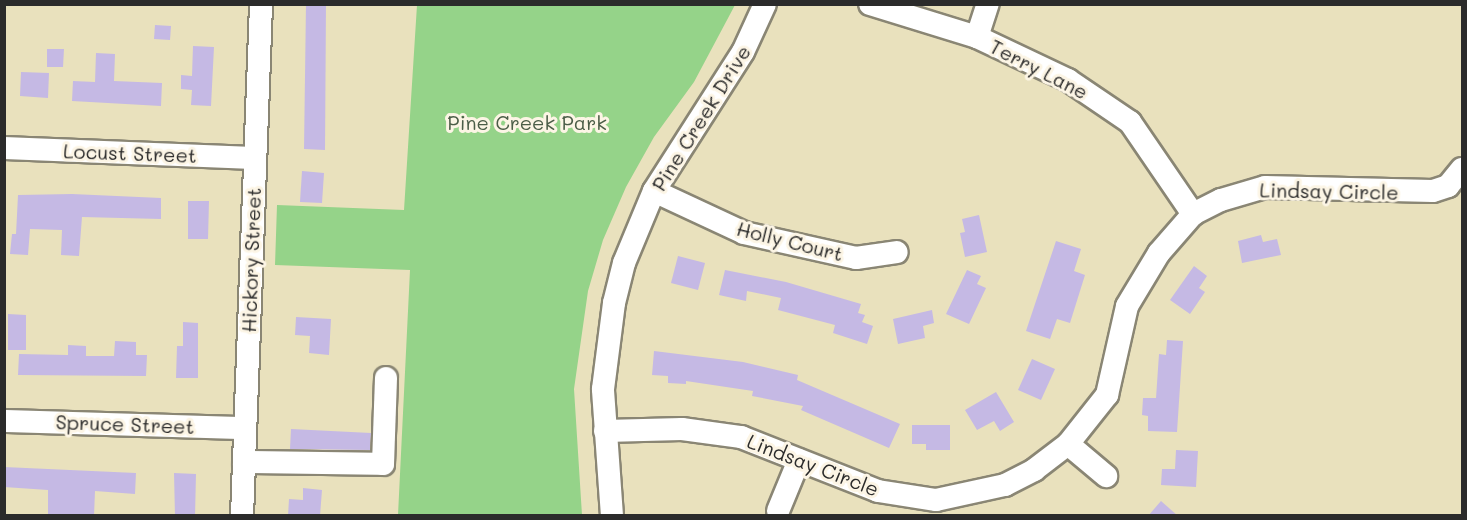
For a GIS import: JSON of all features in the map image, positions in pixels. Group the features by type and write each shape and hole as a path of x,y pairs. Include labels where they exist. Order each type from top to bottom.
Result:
{"street":[{"name":"Hickory Street","path":"242,516 261,4"},
{"name":"Pine Creek Drive","path":"612,516 603,389 614,303 624,263 654,191 743,52 765,4"},
{"name":"Terry Lane","path":"870,4 977,37 1068,80 1130,122 1194,214"},
{"path":"977,37 987,4"},
{"name":"Locust Street","path":"4,148 255,158"},
{"name":"Lindsay Circle","path":"605,431 682,429 741,437 878,491 936,500 1005,485 1034,470 1068,444 1107,396 1127,306 1159,254 1194,214 1221,200 1265,187 1433,191 1448,186 1462,169"},
{"name":"Holly Court","path":"654,191 744,233 856,258 897,252"},
{"path":"244,462 383,464 386,378"},
{"name":"Spruce Street","path":"4,421 245,428"},
{"path":"1068,444 1106,476"},
{"path":"778,511 799,460"}],"green space":[{"name":"Pine Creek Park","path":"417,5 735,5 694,82 654,137 626,187 603,240 588,291 574,389 582,515 398,515 410,270 275,265 277,205 404,210"}],"building":[{"path":"306,4 326,4 325,150 304,149"},
{"path":"155,25 171,26 170,40 154,39"},
{"path":"193,46 214,47 211,106 191,105 192,90 181,89 181,75 192,76"},
{"path":"47,49 64,49 63,67 47,67"},
{"path":"96,53 115,54 114,81 162,83 161,106 72,101 73,81 95,82"},
{"path":"21,72 49,73 48,98 20,96"},
{"path":"302,171 324,173 322,203 300,202"},
{"path":"72,194 161,198 161,219 82,217 79,256 61,255 62,230 30,229 28,255 10,254 12,234 16,234 18,195"},
{"path":"188,201 209,201 208,239 188,239"},
{"path":"979,215 987,252 965,257 960,233 965,232 962,219"},
{"path":"1261,235 1263,242 1277,239 1281,255 1242,263 1238,241"},
{"path":"1056,241 1081,249 1074,271 1085,275 1070,323 1057,319 1050,339 1026,331"},
{"path":"678,256 705,263 698,290 671,283"},
{"path":"1194,266 1207,276 1199,288 1205,292 1190,314 1170,300"},
{"path":"725,270 786,282 861,304 858,313 865,315 862,322 873,326 867,344 833,333 835,325 778,310 781,298 747,291 746,301 719,295"},
{"path":"967,270 981,276 977,284 986,288 969,324 946,314"},
{"path":"932,310 934,323 923,326 925,338 898,344 893,319"},
{"path":"8,314 26,315 26,350 8,350"},
{"path":"296,317 331,319 329,355 309,353 310,336 295,335"},
{"path":"183,322 198,323 198,378 176,378 177,346 183,346"},
{"path":"1167,340 1183,341 1177,432 1148,431 1148,416 1142,415 1143,398 1156,398 1159,354 1166,355"},
{"path":"115,341 136,342 136,355 147,355 146,376 18,375 19,354 68,355 68,345 86,346 86,356 114,356"},
{"path":"654,351 743,362 798,375 797,380 900,424 889,448 801,410 803,406 752,396 753,391 686,381 686,384 668,383 668,376 652,375"},
{"path":"1032,359 1055,369 1041,400 1018,390"},
{"path":"996,392 1014,422 1000,431 994,421 977,430 965,410"},
{"path":"912,425 950,425 950,450 926,450 926,444 912,444"},
{"path":"291,429 371,433 370,450 290,449"},
{"path":"1176,450 1198,451 1196,487 1161,485 1162,469 1175,469"},
{"path":"4,467 136,473 135,494 95,491 94,516 48,516 48,490 4,487"},
{"path":"174,473 196,474 195,516 175,516"},
{"path":"303,488 322,490 320,516 288,516 289,499 303,500"},
{"path":"1161,501 1178,516 1148,516"}]}
